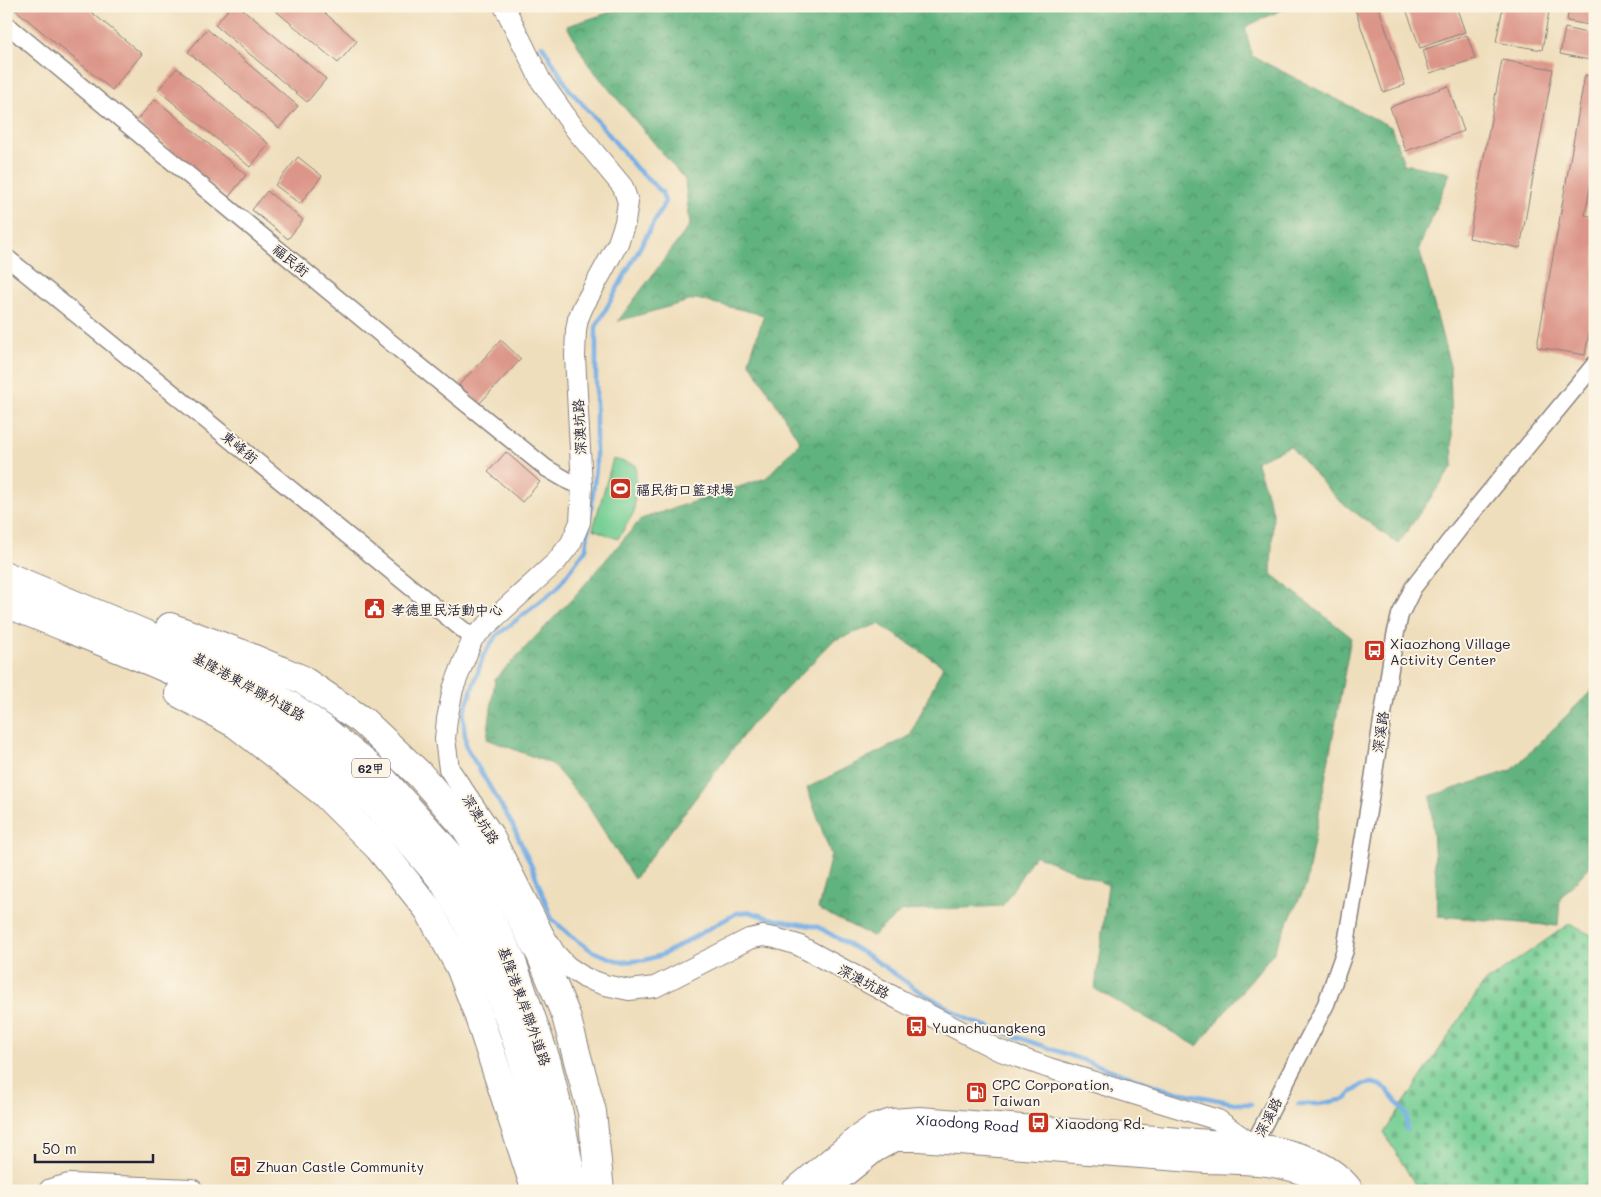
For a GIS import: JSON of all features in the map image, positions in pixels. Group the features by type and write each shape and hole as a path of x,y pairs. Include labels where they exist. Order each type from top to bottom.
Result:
{"highway":[{"name":"基隆港東岸聯外道路","path":"6,576 65,614"},
{"name":"基隆港東岸聯外道路","path":"6,603 65,614 171,645 289,705 322,728 377,773 458,864 476,892 511,959 536,1067 558,1109 558,1163 550,1191"},
{"path":"65,614 147,676 236,724 324,793 379,848 428,909 460,967 478,1011 536,1191"},
{"path":"65,614 160,623 240,653 300,679 363,721 420,775 465,827 506,892 540,954 566,1016 592,1112 604,1172 613,1191"},
{"path":"592,1112 600,1191"},
{"path":"512,1118 524,1172 522,1188 519,1191"},
{"name":"基隆港東岸聯外道路","path":"558,1163 574,1191"}],"main road":[{"name":"Xiaodong Road","path":"793,1191 873,1127 892,1121 920,1118 1203,1142 1252,1154"},
{"name":"Xiaodong Road","path":"824,1191 874,1150 895,1139 919,1139 1206,1161 1252,1154"},
{"name":"深澳坑路","path":"1252,1154 1315,1179 1329,1191"},
{"name":"深澳坑路","path":"1252,1154 1295,1154 1311,1160 1340,1177 1352,1191"},
{"path":"51,1191 69,1186 191,1191"}],"street":[{"name":"深澳坑路","path":"504,6 541,80 575,128 623,187 628,202 625,222 618,243 583,307 577,324 575,356 582,486 580,522 571,543 556,562 473,638 453,689 446,719 445,739 449,769 493,834 555,953 568,966 585,978 629,990 655,988 749,939 763,936 775,938 798,945 998,1050 1049,1068 1218,1120 1252,1154"},
{"name":"福民街","path":"7,27 546,468 570,482 582,486"},
{"name":"東峰街","path":"6,257 473,638"},
{"name":"深溪路","path":"1252,1154 1326,1004 1345,950 1394,636 1400,615 1419,580 1595,364"}],"green space":[{"path":"630,6 1290,6 1245,27 1252,56 1391,127 1404,164 1450,173 1419,248 1450,366 1453,466 1398,544 1337,499 1290,446 1256,461 1273,512 1271,574 1351,637 1306,885 1273,953 1197,1046 1095,989 1108,885 1035,855 1002,906 902,911 872,936 818,909 831,855 807,788 910,736 943,666 879,624 834,640 751,725 634,879 588,806 552,764 487,739 495,679 574,597 641,519 766,478 800,442 749,361 764,315 696,299 618,321 690,225 685,180 588,64 567,26"},
{"name":"福民街口籃球場","path":"613,459 636,465 634,512 618,539 593,529"},
{"path":"1595,687 1595,861 1560,898 1558,926 1438,916 1431,796 1512,770"},
{"path":"1569,924 1595,937 1595,1191 1419,1191 1384,1133 1483,984"}],"building":[{"path":"11,6 84,6 142,54 112,90"},
{"path":"231,6 239,6 326,79 307,102 215,25"},
{"path":"270,6 317,6 357,41 338,63"},
{"path":"1354,6 1378,6 1405,85 1383,92"},
{"path":"1405,6 1456,6 1465,32 1420,48"},
{"path":"1503,6 1550,6 1542,50 1496,42"},
{"path":"1569,6 1595,6 1595,26 1567,21"},
{"path":"1565,28 1595,35 1595,61 1560,54"},
{"path":"207,29 298,106 279,128 188,52"},
{"path":"1467,35 1475,59 1430,73 1423,50"},
{"path":"1502,60 1553,69 1520,248 1469,238"},
{"path":"177,68 269,144 250,167 158,90"},
{"path":"1585,75 1595,77 1595,162 1585,215 1595,217 1595,300 1585,355 1537,347"},
{"path":"1448,86 1464,131 1406,151 1390,107"},
{"path":"155,99 246,175 228,198 136,121"},
{"path":"298,157 322,176 300,204 275,185"},
{"path":"267,191 303,220 288,239 252,210"},
{"path":"501,340 521,359 479,404 459,385"},
{"path":"506,452 540,482 522,502 488,472"}],"waterway":[{"path":"542,45 569,89 636,168 662,192 665,202 596,327 596,468 586,549 556,589 496,636 484,654 463,715 466,747 512,824 533,869 552,919 592,951 621,962 645,960 662,955 737,913 749,912 776,920 818,927 872,958 916,989 969,1020 1168,1090 1239,1104 1251,1104"},
{"path":"1298,1104 1319,1104 1346,1099 1362,1085 1372,1083 1380,1085 1387,1090 1407,1115 1406,1130"}],"place":[{"name":"福民街口籃球場","path":"620,489"},
{"name":"孝德里民活動中心","path":"375,609"},
{"name":"Xiaozhong Village Activity Center","path":"1374,651"},
{"name":"Yuanchuangkeng","path":"916,1027"},
{"name":"CPC Corporation, Taiwan","path":"976,1092"},
{"name":"Xiaodong Rd.","path":"1039,1123"},
{"name":"Zhuan Castle Community","path":"240,1166"}]}
